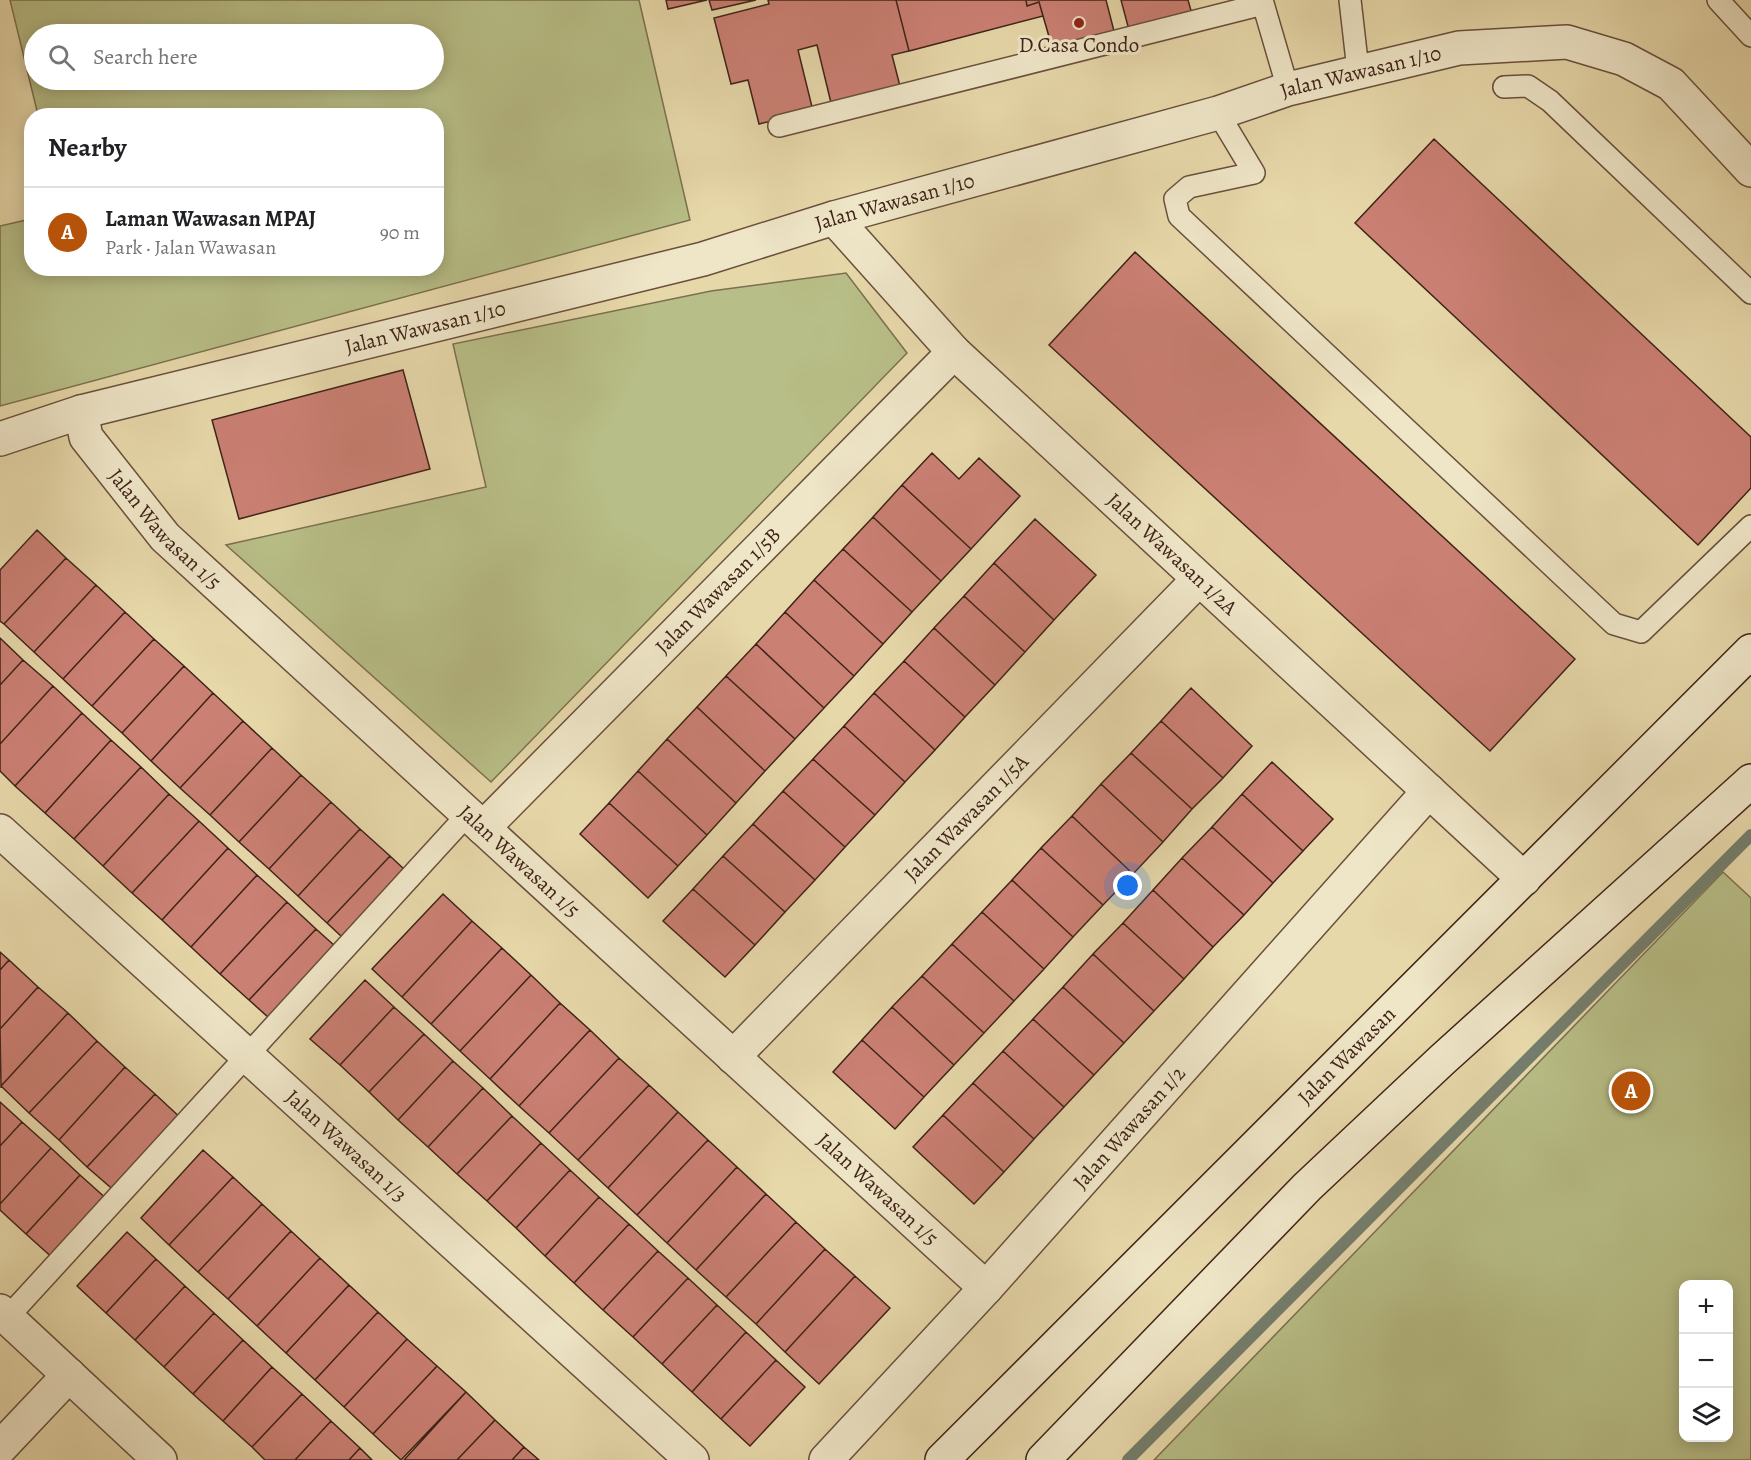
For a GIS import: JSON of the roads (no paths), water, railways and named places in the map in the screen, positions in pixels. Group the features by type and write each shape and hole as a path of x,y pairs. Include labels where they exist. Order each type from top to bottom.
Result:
{"street":[{"name":"Jalan Wawasan 1/10","path":"0,439 81,412 703,259 834,218 1218,113 1288,89 1358,70 1459,48 1567,42 1624,59 1671,84 1751,170"},
{"name":"Jalan Wawasan 1/2A","path":"834,218 954,352 1524,879"},
{"name":"Jalan Wawasan 1/5B","path":"475,821 954,352"},
{"name":"Jalan Wawasan 1/5","path":"81,412 86,437 165,537 986,1288"},
{"name":"Jalan Wawasan 1/5A","path":"733,1057 1199,579"},
{"name":"Jalan Wawasan","path":"942,1460 1751,651"},
{"path":"1043,1460 1307,1187 1442,1060 1751,781"},
{"name":"Jalan Wawasan 1/2","path":"826,1460 986,1288 1429,791"},
{"name":"Jalan Wawasan 1/3","path":"0,831 692,1460"},
{"path":"4,1314 160,1460"},
{"path":"0,1448 69,1375"}],"lane":[{"path":"1350,0 1358,70"},
{"path":"1718,0 1751,36"},
{"path":"778,126 1263,2 1288,89"},
{"path":"1504,87 1528,86 1550,101 1751,293"},
{"path":"1218,113 1254,173 1189,187 1174,199 1179,216 1614,624 1641,632 1751,526"},
{"path":"4,1314 247,1055 475,821"}],"waterway":[{"path":"1128,1460 1751,835"}],"place":[{"name":"D Casa Condo","path":"1079,23"},
{"name":"Laman Wawasan MPAJ","path":"1631,1091"}]}
